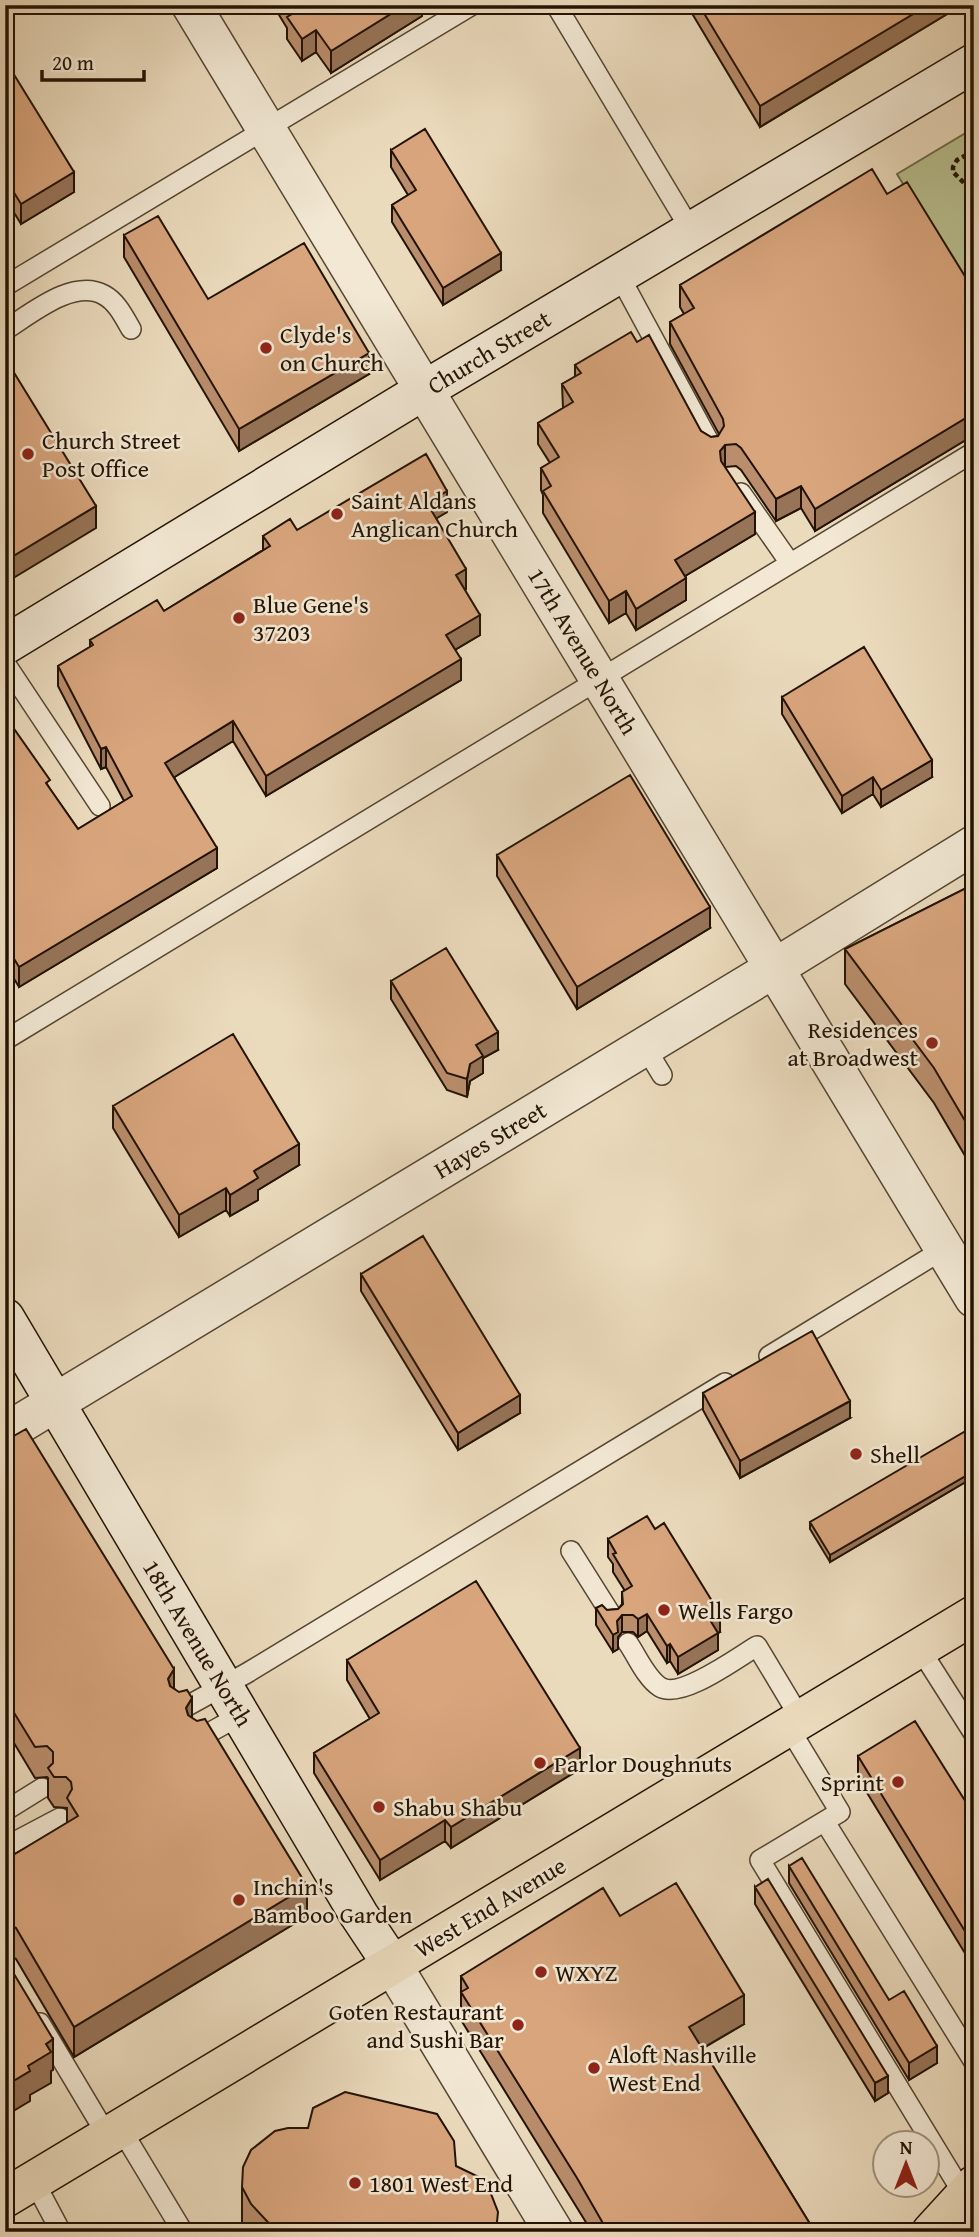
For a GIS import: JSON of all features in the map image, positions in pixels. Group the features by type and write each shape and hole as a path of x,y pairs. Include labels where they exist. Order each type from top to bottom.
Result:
{"main road":[{"name":"West End Avenue","path":"20,2190 974,1615"},
{"path":"931,2232 969,2190"}],"street":[{"name":"17th Avenue North","path":"191,5 426,389 773,969 974,1298"},
{"name":"Church Street","path":"5,645 426,389 974,63"},
{"name":"Hayes Street","path":"5,1433 653,1061 773,969 974,845"},
{"name":"18th Avenue North","path":"5,1318 359,1915 393,1966 554,2232"}],"lane":[{"path":"5,286 472,5"},
{"path":"556,5 692,232"},
{"path":"619,275 712,447"},
{"path":"5,330 59,298 82,291 106,295 122,313 131,329"},
{"path":"5,1040 974,452"},
{"path":"731,477 790,563"},
{"path":"5,663 100,806"},
{"path":"198,1739 232,1700 750,1368 944,1249"},
{"path":"570,1551 612,1616"},
{"path":"628,1643 652,1679 662,1688 674,1690 692,1684 757,1646 840,1812 761,1860 969,2190"},
{"path":"920,1649 974,1734"},
{"path":"180,1710 232,1700"},
{"path":"5,1811 42,1788"},
{"path":"5,1847 60,1818"},
{"path":"825,1822 974,2062"},
{"path":"34,2012 183,2232"},
{"path":"20,2190 61,2232"}],"path":[{"path":"974,151 957,160 953,167 953,172 969,188 974,203"}],"green space":[{"path":"974,128 974,301 897,174"}],"building":[{"path":"286,5 405,5 331,51 316,30 302,39 287,17 292,14"},
{"path":"699,5 928,5 760,106"},
{"path":"5,60 74,172 21,204 5,178"},
{"path":"425,129 501,253 443,288 392,205 416,190 391,150"},
{"path":"872,169 887,194 907,182 974,291 974,413 815,509 801,486 776,499 741,448 736,444 725,445 720,451 721,461 755,512 675,560 686,578 636,609 626,591 609,601 543,491 551,486 541,468 559,457 538,423 573,402 562,384 581,373 575,365 631,332 637,342 649,335 701,431 711,437 718,436 724,426 723,419 670,322 694,308 680,285"},
{"name":"Clyde's on Church","path":"158,216 208,299 304,243 369,353 239,429 124,235"},
{"name":"Church Street Post Office","path":"5,358 96,506 5,561"},
{"path":"426,454 447,491 427,503 466,569 456,575 480,615 446,635 461,659 266,776 233,721 165,763 217,848 19,967 5,944 5,716 50,780 46,783 78,829 132,796 106,747 101,749 58,666 93,645 90,640 157,600 164,611 270,546 263,536 290,519 297,530"},
{"path":"864,647 932,760 881,790 873,777 842,796 782,697"},
{"path":"630,775 710,907 577,987 497,855"},
{"name":"Residences at Broadwest","path":"974,884 974,1136 934,1068 845,949"},
{"path":"446,948 498,1032 476,1045 483,1056 470,1064 467,1079 447,1073 391,981"},
{"path":"233,1034 299,1144 254,1171 258,1178 230,1195 226,1188 179,1215 113,1106"},
{"path":"423,1236 520,1395 458,1433 361,1274"},
{"path":"812,1331 850,1401 740,1461 703,1393"},
{"path":"26,1429 174,1669 168,1679 170,1686 179,1692 187,1690 192,1698 186,1708 188,1715 197,1721 205,1719 307,1886 74,2027 16,1928 5,1922 5,1860 78,1816 67,1798 72,1789 71,1782 66,1777 54,1777 48,1768 53,1763 53,1752 47,1746 35,1747 5,1698 5,1441"},
{"path":"969,1429 974,1436 974,1471 830,1555 810,1522"},
{"name":"Wells Fargo","path":"647,1516 655,1529 664,1523 720,1614 710,1620 718,1633 678,1657 670,1644 667,1646 647,1614 638,1619 633,1615 622,1615 617,1621 618,1632 613,1635 596,1608 602,1605 607,1610 618,1609 623,1604 622,1592 632,1586 613,1554 616,1553 608,1539"},
{"path":"476,1581 580,1748 451,1827 445,1820 380,1860 314,1753 379,1713 347,1660"},
{"path":"915,1721 974,1815 974,1946 858,1756"},
{"path":"802,1858 889,2000 904,1991 937,2046 909,2063 789,1866"},
{"path":"768,1879 888,2076 875,2083 755,1887"},
{"path":"676,1883 744,1995 689,2027 815,2232 608,2232 461,1992 468,1988 461,1976 603,1888 620,1916"},
{"path":"5,1959 53,2039 46,2044 51,2052 28,2066 30,2071 5,2086"},
{"name":"1801 West End","path":"345,2092 437,2114 454,2141 456,2166 483,2179 491,2194 498,2212 496,2232 277,2232 251,2204 242,2187 243,2167 251,2150 275,2131 308,2128 313,2108"}],"place":[{"name":"Clyde's on Church","path":"266,348"},
{"name":"Church Street Post Office","path":"28,454"},
{"name":"Saint Aldans Anglican Church","path":"337,514"},
{"name":"Blue Gene's 37203","path":"239,618"},
{"name":"Residences at Broadwest","path":"932,1043"},
{"name":"Shell","path":"856,1454"},
{"name":"Wells Fargo","path":"664,1610"},
{"name":"Parlor Doughnuts","path":"540,1763"},
{"name":"Sprint","path":"898,1782"},
{"name":"Shabu Shabu","path":"379,1807"},
{"name":"Inchin's Bamboo Garden","path":"239,1900"},
{"name":"WXYZ","path":"541,1972"},
{"name":"Goten Restaurant and Sushi Bar","path":"518,2025"},
{"name":"Aloft Nashville West End","path":"594,2068"},
{"name":"1801 West End","path":"355,2183"}]}
